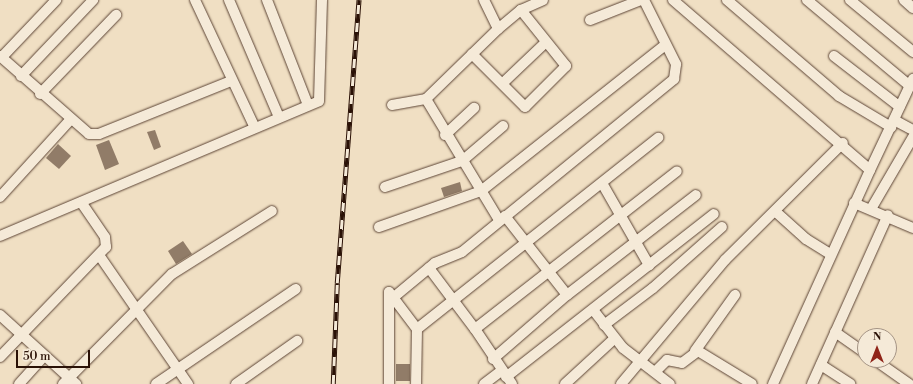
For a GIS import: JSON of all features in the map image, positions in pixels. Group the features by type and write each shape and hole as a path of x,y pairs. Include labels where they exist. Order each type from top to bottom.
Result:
{"street":[{"path":"56,0 1,56 40,94 89,134 99,134 231,81"},
{"path":"21,76 94,0"},
{"path":"195,0 231,81 255,128"},
{"path":"229,0 279,117"},
{"path":"267,0 308,105"},
{"path":"0,236 319,101 322,0"},
{"path":"484,0 498,29"},
{"path":"392,104 426,99 498,29 521,10 543,0"},
{"path":"394,297 429,268 455,257 674,79 676,64 643,0 590,20"},
{"path":"673,0 843,143 870,170"},
{"path":"727,0 839,96 893,124 913,130"},
{"path":"773,384 830,254 893,124 911,83 807,0"},
{"path":"850,0 913,52"},
{"path":"904,0 913,8"},
{"path":"472,54 504,82 525,107 566,66 521,10"},
{"path":"40,94 116,15"},
{"path":"504,82 546,42"},
{"path":"379,227 481,191 665,45"},
{"path":"834,56 900,107"},
{"path":"426,99 445,135 481,191 502,218 526,239 567,295"},
{"path":"445,135 474,108"},
{"path":"0,198 70,120"},
{"path":"385,187 462,161 503,126"},
{"path":"870,209 913,137"},
{"path":"418,329 526,239 602,183 658,138"},
{"path":"621,384 725,260 776,212 843,143"},
{"path":"474,328 548,268 677,171"},
{"path":"602,183 649,265"},
{"path":"493,359 567,295 696,196"},
{"path":"0,357 99,255 107,241 81,202"},
{"path":"854,203 888,215 913,228"},
{"path":"0,315 44,356 69,382 136,308 190,261 272,211"},
{"path":"776,212 806,238 830,254"},
{"path":"484,384 506,377 594,310 714,214"},
{"path":"812,384 888,215"},
{"path":"604,325 653,288 722,227"},
{"path":"99,255 188,384"},
{"path":"429,268 474,328 506,377"},
{"path":"156,384 296,289"},
{"path":"389,384 389,292 418,329 416,384"},
{"path":"655,372 667,360 682,363 695,351 735,295"},
{"path":"594,310 614,339 639,361 670,384"},
{"path":"835,332 857,347"},
{"path":"565,384 614,339"},
{"path":"236,384 297,341"},
{"path":"695,351 707,355 752,384"},
{"path":"18,384 44,356"},
{"path":"821,365 850,384"},
{"path":"886,368 909,384"}],"building":[{"path":"155,130 161,147 154,150 147,132"},
{"path":"109,140 119,164 105,170 96,145"},
{"path":"58,144 71,156 59,169 46,158"},
{"path":"460,182 462,191 444,197 441,188"},
{"path":"183,241 192,254 176,264 168,251"},
{"path":"396,364 410,364 410,381 396,381"}],"railway":[{"path":"333,384 337,283 359,0"}]}
